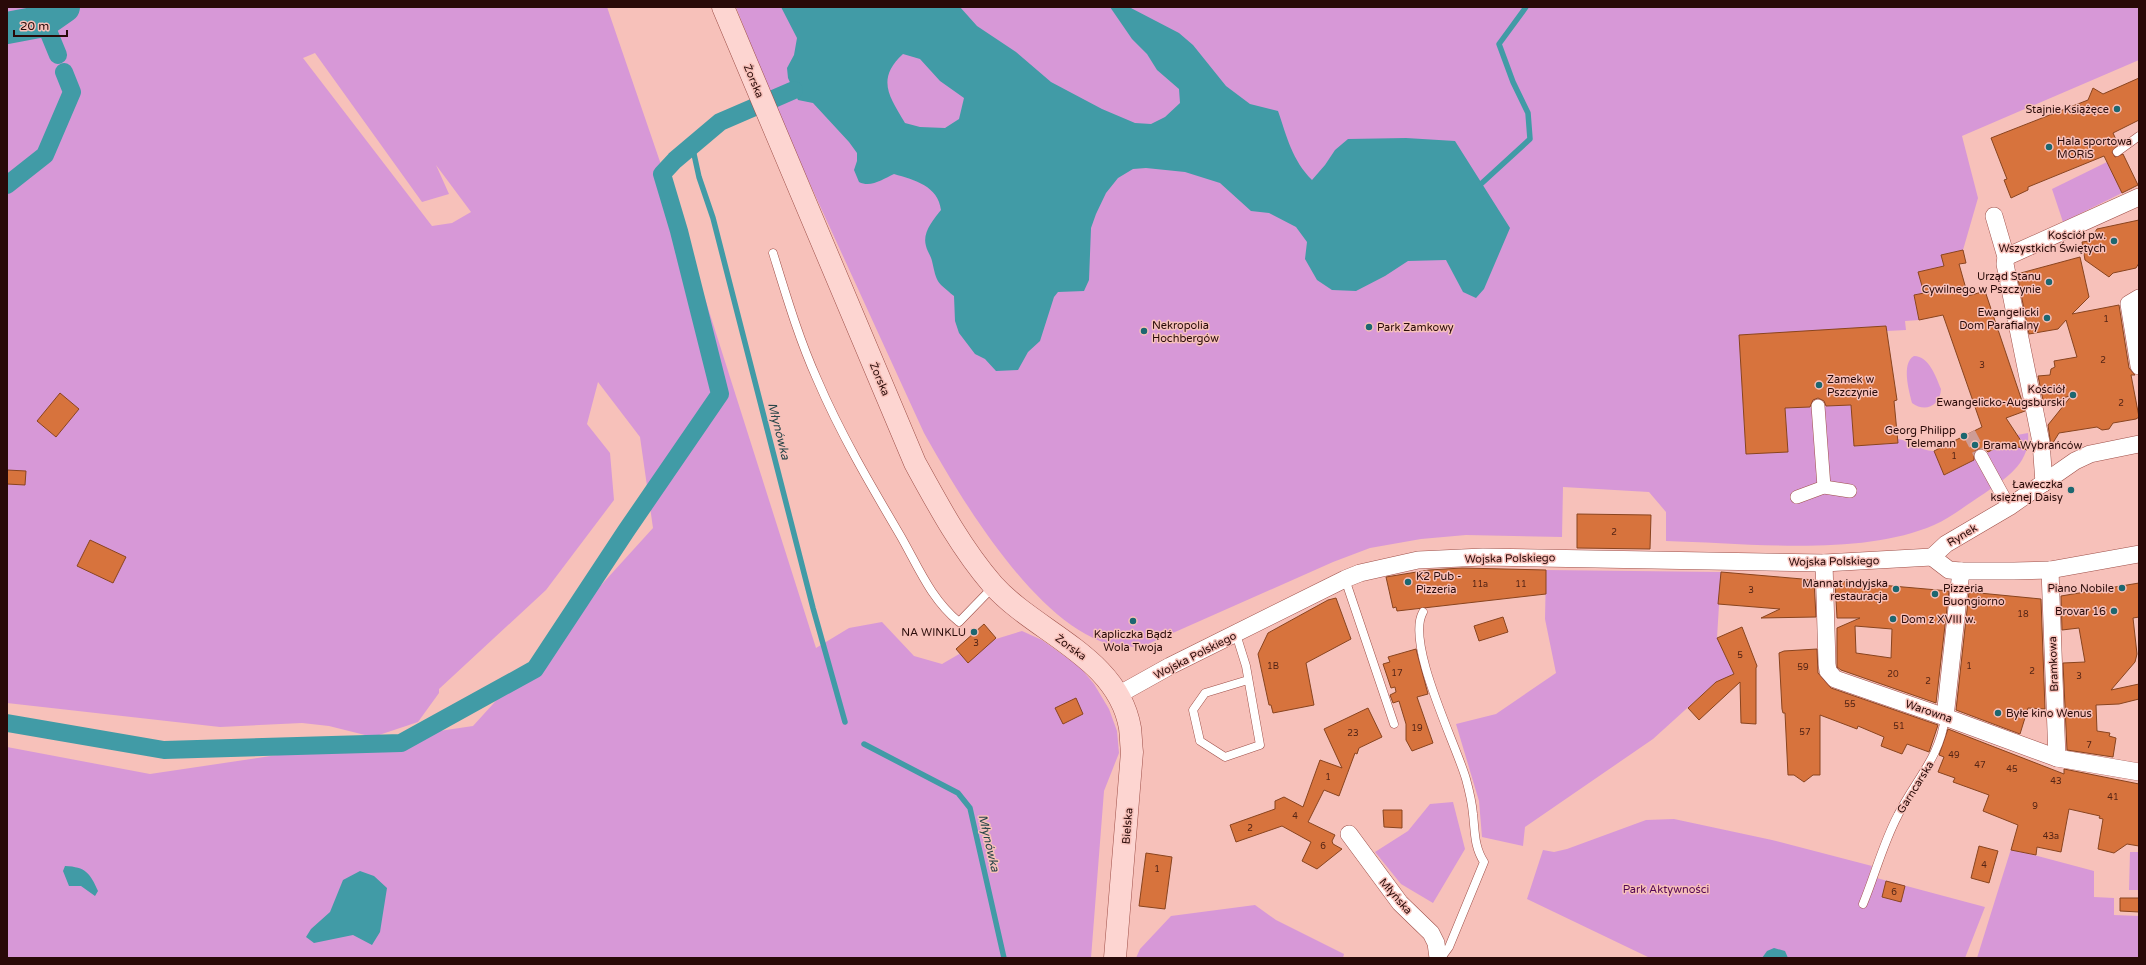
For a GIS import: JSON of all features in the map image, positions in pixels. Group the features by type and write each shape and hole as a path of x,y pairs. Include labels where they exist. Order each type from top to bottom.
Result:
{"main road":[{"name":"Żorska","path":"723,7 915,463 943,512 974,561 994,586 1016,607 1086,658 1104,676 1118,695"},
{"name":"Bielska","path":"1115,958 1132,752 1130,726 1118,695"}],"street":[{"path":"2006,257 2139,197"},
{"path":"1994,216 2006,257 2005,264 2040,442 2044,483"},
{"path":"2134,301 2139,366"},
{"path":"1818,406 1824,487"},
{"name":"Rynek","path":"1932,557 1946,544 2009,507 2075,462 2090,454 2139,444"},
{"path":"1981,456 2009,507"},
{"path":"1797,497 1824,487 1850,491"},
{"path":"1932,557 1949,570 2050,570 2139,554"},
{"name":"Wojska Polskiego","path":"1118,695 1170,666 1345,579 1360,573 1418,560 1483,557 1824,562 1932,557"},
{"name":"Warowna","path":"1824,562 1827,664 1831,676 1835,679 1945,716 2057,758 2139,772"},
{"name":"Bramkowa","path":"2050,570 2057,758"},
{"name":"Garncarska","path":"1945,716 1961,571"},
{"name":"Młyńska","path":"1349,834 1400,902 1431,933 1436,943 1438,958"}],"lane":[{"path":"2117,152 2139,136"},
{"path":"773,253 800,336 816,378 852,452 902,538 922,578 945,610 959,622 994,586"},
{"path":"1345,579 1394,724"},
{"path":"1423,612 1420,618 1420,635 1425,662 1432,688 1465,778 1473,813 1475,841 1478,852 1484,862 1449,947 1442,958"},
{"path":"1236,634 1248,680 1260,745 1225,757 1200,741 1193,710 1205,693 1248,680"},
{"name":"Garncarska","path":"1863,904 1898,814 1933,760 1944,727 1945,716"}],"green space":[{"path":"7,7 607,7 681,223 816,648 849,628 882,622 914,656 942,664 973,646 1022,631 1042,640 1080,667 1094,684 1109,709 1117,731 1119,753 1104,791 1091,958 7,958 7,747 150,774 473,726 653,528 640,437 598,382 587,424 610,453 614,500 546,590 439,689 439,693 418,722 373,737 329,726 302,723 220,727 7,703","holes":["315,53 422,202 449,194 436,165 471,212 452,223 432,226 303,58"]},
{"name":"Park Zamkowy","path":"736,7 2139,7 2139,60 1962,136 1978,198 1963,250 1941,255 1944,266 1918,272 1924,293 1914,295 1919,320 1905,321 1906,330 1887,331 1886,326 1739,335 1746,454 1788,452 1785,408 1851,405 1854,446 1898,443 1898,439 1903,440 1926,450 1934,451 1945,475 2008,442 2012,445 2019,438 2017,435 2028,433 2026,452 2022,461 2016,468 1993,487 1947,518 1934,525 1905,535 1873,541 1838,545 1803,546 1666,541 1666,512 1649,492 1563,487 1562,537 1466,535 1421,539 1370,548 1333,562 1148,644 1115,645 1081,631 1048,606 1016,573 987,535 940,462 924,433 777,112"},
{"path":"2107,162 2122,193 2063,222 2052,189"},
{"path":"1914,356 1924,359 1928,363 1941,389 1938,400 1931,406 1922,407 1912,403 1907,371 1910,360"},
{"path":"1546,570 1721,572 1717,638 1734,674 1716,682 1653,739 1525,827 1523,846 1482,837 1479,801 1456,724 1496,714 1556,673 1545,619"},
{"path":"1453,802 1465,849 1433,903 1401,884 1375,852 1408,831 1430,804"},
{"name":"Park Aktywności","path":"1674,819 1772,840 1872,866 1869,876 1985,907 1965,958 1650,958 1527,899 1543,850 1554,852 1567,849 1646,820"},
{"path":"2011,849 2094,871 2094,897 2114,898 2114,915 2139,916 2139,958 1977,958"},
{"path":"2130,852 2139,852 2139,890 2129,890"},
{"path":"1255,905 1276,920 1344,954 1343,958 1136,958 1140,949 1171,916"}],"water":[{"path":"781,7 960,7 977,26 1016,52 1051,82 1102,109 1135,123 1151,124 1165,117 1180,103 1179,89 1157,70 1147,54 1132,39 1110,7 1129,7 1179,33 1193,45 1226,86 1250,104 1278,111 1287,139 1295,156 1312,180 1335,150 1348,139 1406,138 1455,141 1510,228 1484,289 1476,298 1463,292 1446,260 1408,261 1385,276 1356,291 1332,290 1317,280 1305,259 1307,242 1296,227 1269,213 1251,211 1220,183 1185,172 1146,168 1133,169 1118,178 1106,193 1096,214 1091,228 1089,280 1084,291 1058,292 1054,297 1040,341 1028,352 1018,370 996,371 985,359 975,354 959,333 955,321 954,296 940,284 936,278 925,241 929,227 941,210 935,195 924,185 894,174 868,184 859,182 854,170 857,161 857,153 849,142 813,103 798,100 788,78 787,68 794,55 797,38","holes":["903,54 920,59 940,81 964,98 959,119 945,128 920,127 905,123 890,96 888,80 895,63"]},
{"path":"65,866 78,868 90,875 98,891 95,896 81,886 69,886 63,871"},
{"path":"360,871 374,876 387,888 380,932 372,945 353,935 314,943 306,937 311,929 330,912 343,880"},
{"path":"1774,948 1785,951 1788,958 1762,958 1767,951"}],"building":[{"name":"Hala sportowa MORiS","path":"2139,78 2139,120 2113,133 2118,144 2112,152 2115,157 2123,154 2138,185 2122,193 2104,156 2028,187 2028,190 2011,198 2004,180 2007,179 1991,138 2088,100 2093,88 2103,94"},
{"name":"Kościół pw. Wszystkich Świętych","path":"2139,220 2139,263 2136,268 2113,273 2109,277 2085,260 2082,242 2089,241 2097,229"},
{"path":"1963,250 1966,263 1959,264 1968,296 1985,291 2024,407 2025,411 2006,418 2027,450 2006,443 1988,452 1985,449 1978,449 1974,452 1974,460 1944,475 1934,451 1982,427 1943,315 1919,320 1914,295 1924,293 1918,272 1944,266 1941,255"},
{"path":"2080,257 2089,297 2072,314 2119,305 2129,368 2135,375 2131,375 2139,417 2136,419 2113,423 2109,429 2102,430 2097,427 2059,433 2051,446 2048,425 2072,395 2044,405 2038,376 2050,375 2051,369 2055,367 2054,361 2077,357 2066,320 2058,329 2029,334 2017,274"},
{"name":"Zamek w Pszczynie","path":"1886,326 1897,400 1894,401 1898,443 1854,446 1851,405 1826,406 1824,401 1818,398 1813,400 1810,407 1785,408 1788,452 1746,454 1739,335"},
{"path":"60,393 79,409 56,437 37,421"},
{"path":"7,470 26,471 25,485 7,484"},
{"path":"1577,514 1651,515 1650,549 1577,548"},
{"path":"90,540 126,557 113,583 77,566"},
{"path":"1462,568 1546,570 1546,594 1397,611 1396,607 1393,608 1386,577 1429,570"},
{"path":"1721,572 1814,580 1816,617 1761,618 1780,609 1718,604"},
{"path":"1835,581 1949,591 1936,703 1841,670 1837,667 1837,628 1860,618 1837,618","holes":["1855,626 1892,629 1891,658 1856,653"]},
{"path":"2139,583 2139,617 2133,618 2137,654 2135,662 2111,690 2139,684 2139,699 2119,704 2096,705 2097,731 2110,733 2109,736 2116,738 2113,757 2067,750 2063,663 2085,662 2079,628 2062,630 2061,596"},
{"path":"1969,592 2041,599 2045,709 2028,708 2020,734 1956,710"},
{"path":"1336,598 1351,639 1306,663 1314,705 1273,713 1271,705 1269,705 1258,654 1268,633 1328,600"},
{"path":"1503,617 1508,632 1479,641 1474,626"},
{"path":"984,624 996,638 968,663 956,649"},
{"path":"1742,627 1757,666 1756,724 1741,723 1740,682 1699,720 1688,708 1716,682 1734,674 1717,638"},
{"path":"1416,649 1428,694 1417,697 1433,743 1412,751 1406,740 1406,724 1399,701 1393,703 1390,695 1396,692 1395,687 1391,688 1383,664 1390,662 1388,657"},
{"path":"1817,649 1818,673 1831,688 1938,725 1929,752 1907,744 1902,754 1881,746 1884,737 1858,726 1857,729 1820,715 1820,775 1813,775 1804,782 1794,775 1788,775 1785,713 1783,713 1782,709 1779,653 1784,651"},
{"path":"1076,698 1083,714 1063,724 1055,708"},
{"path":"1368,708 1382,737 1359,748 1357,754 1355,753 1339,796 1324,790 1308,822 1335,835 1332,841 1333,844 1342,849 1317,869 1302,861 1311,842 1282,826 1236,842 1230,825 1275,809 1275,801 1284,797 1303,807 1320,760 1342,768 1324,729"},
{"path":"1948,729 2064,774 2064,769 2139,784 2139,846 2127,844 2114,853 2098,849 2103,819 2099,818 2100,816 2069,809 2061,852 2037,847 2036,855 2011,850 2018,825 1983,811 1989,795 1953,782 1955,778 1938,772 1944,757 1939,755"},
{"path":"1383,810 1402,810 1402,828 1384,827"},
{"path":"1979,846 1998,851 1989,883 1971,878"},
{"path":"1146,853 1172,857 1165,909 1139,906"},
{"path":"1886,881 1905,886 1901,902 1882,897"},
{"path":"2120,898 2139,898 2139,912 2120,911"}],"waterway":[{"path":"7,28 44,21 64,7"},
{"path":"1482,183 1530,139 1528,113 1513,82 1499,44 1526,7"},
{"path":"44,21 58,55"},
{"path":"7,185 45,155 72,92 64,72"},
{"path":"7,723 164,750 401,743 535,669 626,531 720,394 679,231 662,174 675,160 720,122 794,90"},
{"name":"Młynówka","path":"692,145 699,177 713,218 813,608 845,722"},
{"name":"Młynówka","path":"864,744 958,793 970,808 1004,958"}],"tunnel":[{"path":"1969,433 1981,456"}],"place":[{"name":"Stajnie Książęce","path":"2117,109"},
{"name":"Hala sportowa MORiS","path":"2049,147"},
{"name":"Kościół pw. Wszystkich Świętych","path":"2114,241"},
{"name":"Urząd Stanu Cywilnego w Pszczynie","path":"2049,282"},
{"name":"Ewangelicki Dom Parafialny","path":"2047,318"},
{"name":"Park Zamkowy","path":"1369,327"},
{"name":"Nekropolia Hochbergów","path":"1144,331"},
{"name":"Zamek w Pszczynie","path":"1819,385"},
{"name":"Kościół Ewangelicko-Augsburski","path":"2073,395"},
{"name":"Georg Philipp Telemann","path":"1964,436"},
{"name":"Brama Wybrańców","path":"1975,445"},
{"name":"Ławeczka księżnej Daisy","path":"2071,490"},
{"name":"K2 Pub - Pizzeria","path":"1408,582"},
{"name":"Piano Nobile","path":"2122,588"},
{"name":"Mannat indyjska restauracja","path":"1896,589"},
{"name":"Pizzeria Buongiorno","path":"1935,594"},
{"name":"Brovar 16","path":"2114,611"},
{"name":"Dom z XVIII w.","path":"1893,619"},
{"name":"Kapliczka Bądź Wola Twoja","path":"1133,621"},
{"name":"NA WINKLU","path":"974,632"},
{"name":"Byłe kino Wenus","path":"1998,713"}]}
